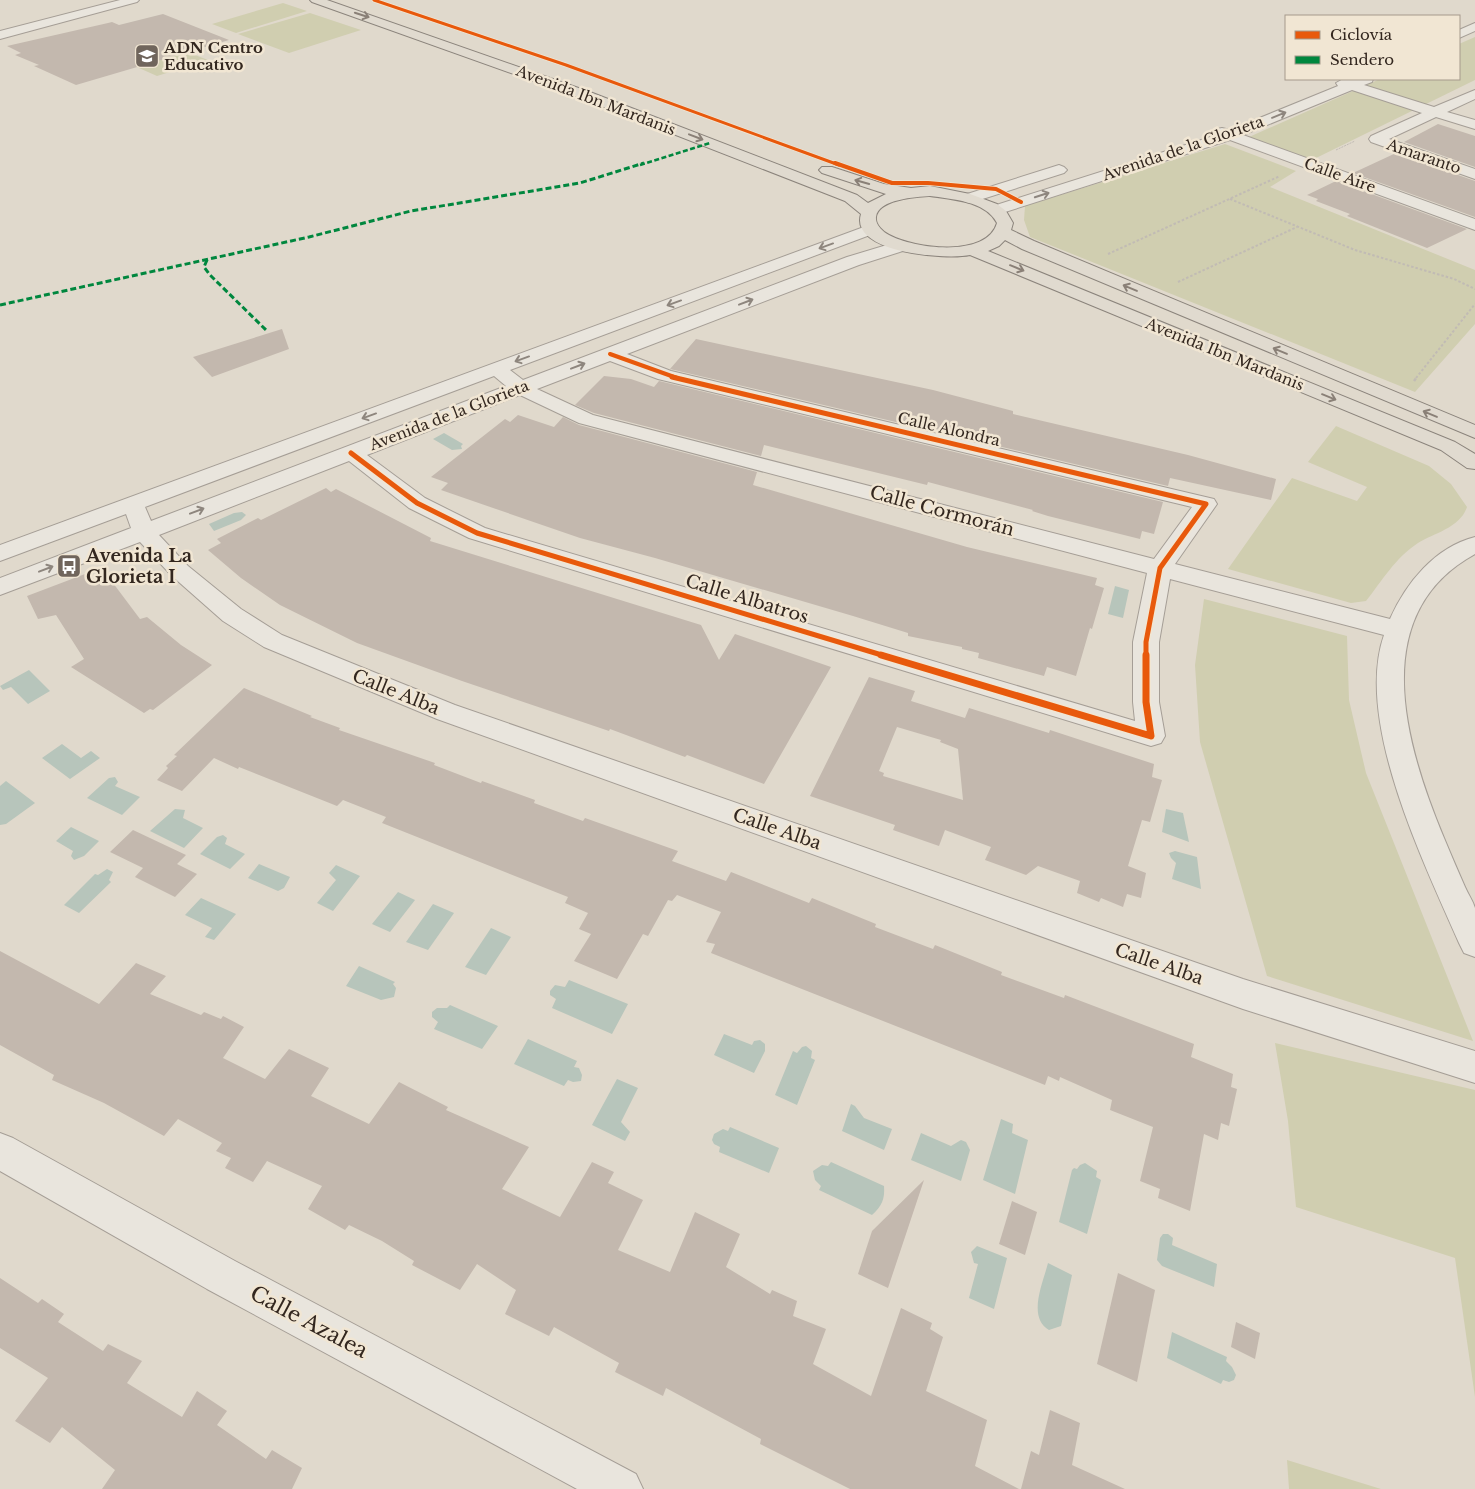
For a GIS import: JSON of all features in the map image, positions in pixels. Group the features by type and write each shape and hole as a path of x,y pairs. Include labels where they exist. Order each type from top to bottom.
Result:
{"main road":[{"name":"Avenida Ibn Mardanis","path":"316,0 544,80 851,198 883,238 900,246 936,252 972,250 1448,446 1475,463"},
{"name":"Avenida Ibn Mardanis","path":"355,0 566,73 849,178 881,188 910,193"},
{"path":"870,221 877,204 891,197 910,193 937,192 970,198 996,210 1002,217 1005,225 1003,232 997,239 972,250"},
{"name":"Avenida Ibn Mardanis","path":"1003,232 1028,245 1475,432"}],"street":[{"path":"0,35 134,0"},
{"path":"1460,34 1475,27"},
{"path":"1333,80 1475,125"},
{"name":"Avenida de la Glorieta","path":"996,210 1230,135 1365,80"},
{"path":"1434,112 1475,94"},
{"name":"Amaranto","path":"1434,112 1376,139 1475,174"},
{"name":"Calle Aire","path":"1212,122 1230,135 1475,225"},
{"path":"970,198 1070,166"},
{"name":"Avenida de la Glorieta","path":"0,553 497,369 870,221"},
{"name":"Avenida de la Glorieta","path":"0,587 853,261 900,246"},
{"name":"Calle Alondra","path":"610,354 665,375 1206,504 1160,568"},
{"name":"Calle Cormorán","path":"497,369 520,388 586,419 1398,630"},
{"name":"Calle Albatros","path":"352,452 417,503 477,533 1151,736 1146,702 1146,642 1160,568"},
{"name":"Calle Alba","path":"133,504 144,532 180,572 232,615 273,641 446,712 1243,994 1475,1067"},
{"path":"1475,544 1438,568 1410,603 1398,630 1390,666 1391,706 1399,748 1414,798 1475,944"},
{"name":"Calle Azalea","path":"0,1151 221,1275 621,1489"}],"path":[{"path":"1230,199 1356,250 1454,279 1475,288"},
{"path":"1173,285 1297,226"},
{"path":"1412,384 1475,304"}],"shaded area":[{"path":"283,3 307,11 236,33 212,24"},
{"path":"310,13 361,30 289,53 238,34"},
{"path":"1475,37 1475,80 1312,160 1249,137 1378,80 1460,80 1460,44"},
{"path":"151,38 208,60 157,76 103,52"},
{"path":"1225,144 1296,171 1270,187 1475,270 1475,324 1415,392 1030,237 1024,220 1025,206"},
{"path":"1336,426 1429,466 1451,484 1467,507 1464,514 1453,525 1418,543 1402,556 1366,601 1351,603 1228,569 1292,478 1357,501 1367,487 1308,462"},
{"path":"444,433 463,444 461,446 462,449 452,450 433,439"},
{"path":"242,512 246,515 241,520 214,531 209,524 234,513"},
{"path":"1115,586 1129,590 1123,618 1108,614"},
{"path":"1204,599 1347,636 1349,700 1366,773 1473,1041 1267,976 1200,742 1195,665"},
{"path":"29,670 50,691 28,704 11,687 3,690 0,686"},
{"path":"62,744 81,758 91,751 100,758 70,779 42,758"},
{"path":"115,777 118,782 115,786 140,797 122,815 87,798 109,778"},
{"path":"6,781 35,803 6,824 0,825 0,786"},
{"path":"175,809 185,810 183,818 203,828 184,848 150,831"},
{"path":"1166,809 1183,813 1189,842 1162,832"},
{"path":"71,827 99,841 84,856 74,860 71,856 73,851 56,841"},
{"path":"223,835 227,838 225,844 245,854 230,869 200,854 217,837"},
{"path":"1175,851 1197,857 1201,889 1172,879 1176,863 1169,853"},
{"path":"259,864 290,877 284,888 278,891 248,878"},
{"path":"336,865 360,876 333,911 317,903 336,880 329,873"},
{"path":"107,869 113,872 109,880 111,882 79,913 64,905 95,874 98,875"},
{"path":"398,892 415,900 390,932 372,924"},
{"path":"201,898 236,914 214,940 205,937 212,928 185,915"},
{"path":"433,904 454,913 428,950 406,942"},
{"path":"491,928 511,937 486,975 465,967"},
{"path":"359,966 395,982 393,984 396,988 394,997 381,1000 346,986"},
{"path":"569,980 628,1004 612,1034 552,1008 556,999 550,995 550,991 555,985 565,987"},
{"path":"450,1005 498,1026 482,1049 434,1029 438,1022 432,1017 432,1012 437,1008 447,1008"},
{"path":"724,1034 752,1045 754,1041 760,1040 765,1044 765,1051 754,1073 714,1055"},
{"path":"528,1039 577,1061 574,1067 579,1068 582,1075 581,1081 573,1082 568,1080 564,1086 514,1064"},
{"path":"1275,1043 1475,1090 1475,1397 1455,1258 1296,1207 1288,1121"},
{"path":"806,1046 812,1051 811,1058 815,1060 797,1105 775,1095 793,1051 797,1053 802,1047"},
{"path":"617,1079 638,1088 621,1122 630,1132 625,1141 592,1125"},
{"path":"851,1104 855,1106 864,1118 892,1129 884,1150 842,1131"},
{"path":"1001,1119 1013,1124 1012,1133 1028,1140 1015,1194 983,1180"},
{"path":"730,1127 779,1148 769,1173 719,1152 720,1147 714,1144 712,1140 714,1134 723,1129 728,1131"},
{"path":"921,1133 951,1146 961,1140 966,1142 970,1150 961,1181 911,1160"},
{"path":"831,1162 884,1186 882,1202 872,1215 819,1190 821,1186 815,1180 813,1171 822,1165 828,1166"},
{"path":"1085,1163 1097,1171 1096,1177 1101,1180 1087,1234 1059,1222 1072,1170"},
{"path":"1163,1234 1168,1234 1173,1238 1172,1245 1217,1264 1214,1287 1162,1266 1157,1260 1160,1238"},
{"path":"977,1246 1007,1258 994,1309 969,1298 978,1264 974,1263 971,1252"},
{"path":"1048,1263 1072,1275 1061,1326 1049,1330 1042,1324 1038,1308 1040,1290"},
{"path":"1172,1332 1227,1357 1226,1361 1236,1375 1234,1380 1229,1382 1223,1380 1221,1384 1167,1358"},
{"path":"1287,1460 1381,1489 1289,1489"}],"building":[{"path":"163,14 229,40 76,85 34,66 39,65 15,55 21,53 7,46 112,22 119,25"},
{"path":"1438,124 1475,136 1475,167 1404,142"},
{"path":"1396,153 1475,181 1475,217 1353,173"},
{"path":"1336,181 1467,229 1427,248 1347,216 1350,214 1316,201 1318,199 1307,195"},
{"path":"282,329 289,349 212,377 193,357"},
{"path":"696,339 933,390 1013,411 1013,414 1188,455 1276,479 1271,500 1170,478 1168,486 670,369"},
{"path":"604,376 631,379 654,387 659,381 1163,502 1154,534 1142,531 1140,539 1048,516 1033,510 928,482 927,485 764,445 761,456 594,413 575,405"},
{"path":"518,415 554,427 563,417 579,425 757,472 753,485 967,547 1097,578 1095,585 1104,588 1076,676 1047,667 1044,676 978,658 979,653 962,649 962,647 908,636 908,633 853,616 580,538 441,490 448,483 431,477 505,419 510,422"},
{"path":"326,488 331,492 336,489 431,538 430,541 701,625 719,660 735,634 831,667 764,784 687,755 685,757 610,729 609,731 462,681 357,643 280,605 241,578 208,550 221,543 217,539 258,518 261,520"},
{"path":"85,574 90,582 107,575 140,619 147,617 181,645 212,665 153,710 150,709 144,713 71,667 84,659 56,615 38,619 27,596"},
{"path":"869,677 915,691 911,701 965,718 969,708 1049,733 1050,730 1154,764 1152,777 1162,780 1150,822 1142,820 1128,866 1146,873 1141,898 1127,894 1123,907 1101,898 1099,902 1077,893 1080,881 1038,866 1026,875 985,860 991,847 945,830 939,846 893,830 895,825 810,796","holes":["897,727 941,740 940,742 958,749 963,800 883,776 884,773 879,771"]},
{"path":"244,688 340,728 339,730 435,763 434,765 481,783 482,781 535,800 534,803 583,821 585,818 678,851 672,861 726,881 731,872 809,903 812,898 876,924 875,927 933,949 935,945 1002,972 1001,975 1064,998 1065,995 1194,1044 1191,1057 1233,1074 1231,1087 1237,1089 1229,1126 1221,1123 1218,1140 1204,1134 1190,1211 1158,1198 1160,1189 1140,1181 1153,1127 1110,1110 1112,1100 1060,1077 1059,1081 1048,1076 1045,1085 711,953 715,944 706,942 721,912 677,895 672,901 668,900 648,936 643,934 617,979 574,961 591,934 579,929 588,913 565,903 568,897 382,823 386,817 343,800 337,806 239,767 238,769 214,758 182,791 157,780 168,768 166,766 177,756 174,755"},
{"path":"133,830 186,855 177,864 197,874 175,897 135,877 143,868 110,852"},
{"path":"0,951 99,1004 136,963 166,976 150,994 201,1015 204,1012 221,1019 223,1016 244,1027 223,1058 265,1079 289,1049 329,1068 311,1096 369,1124 399,1082 448,1107 446,1110 529,1147 502,1189 560,1217 592,1162 614,1172 608,1183 643,1200 618,1250 670,1272 695,1212 740,1234 726,1267 770,1294 772,1290 797,1301 793,1316 826,1329 813,1364 871,1396 901,1308 932,1323 930,1329 943,1337 926,1391 987,1420 975,1466 1019,1489 850,1489 760,1444 761,1439 666,1388 663,1396 615,1372 619,1363 554,1327 549,1336 505,1314 516,1290 477,1264 460,1290 412,1265 414,1261 382,1241 349,1225 345,1230 308,1209 322,1186 267,1161 253,1182 225,1168 231,1158 216,1151 222,1143 178,1119 164,1136 104,1103 52,1080 54,1075 0,1045"},
{"path":"924,1180 888,1288 858,1274 872,1231"},
{"path":"1012,1201 1037,1212 1025,1255 999,1244"},
{"path":"1118,1273 1155,1290 1137,1382 1097,1364"},
{"path":"0,1278 38,1303 42,1299 64,1314 58,1322 103,1351 108,1344 142,1361 127,1383 182,1417 197,1391 227,1411 217,1425 266,1459 272,1450 302,1468 292,1489 102,1489 115,1470 62,1427 50,1443 15,1421 48,1378 0,1348"},
{"path":"1236,1322 1260,1333 1255,1359 1231,1347"},
{"path":"1050,1410 1080,1423 1072,1465 1125,1489 1021,1489 1031,1451 1039,1455"}],"marked path":[{"path":"0,305 309,237 411,211 580,183 710,143"},
{"path":"207,260 204,267 210,275 266,330"}],"cycle path":[{"path":"374,0 566,65 881,180 892,183 928,183 996,189 1021,202"},
{"path":"351,453 417,503 477,533 1151,736 1146,702 1146,642 1160,568 1206,504 665,375 610,354"}],"place":[{"name":"ADN Centro Educativo","path":"147,56"},
{"name":"Avenida La Glorieta I","path":"69,566"}]}
